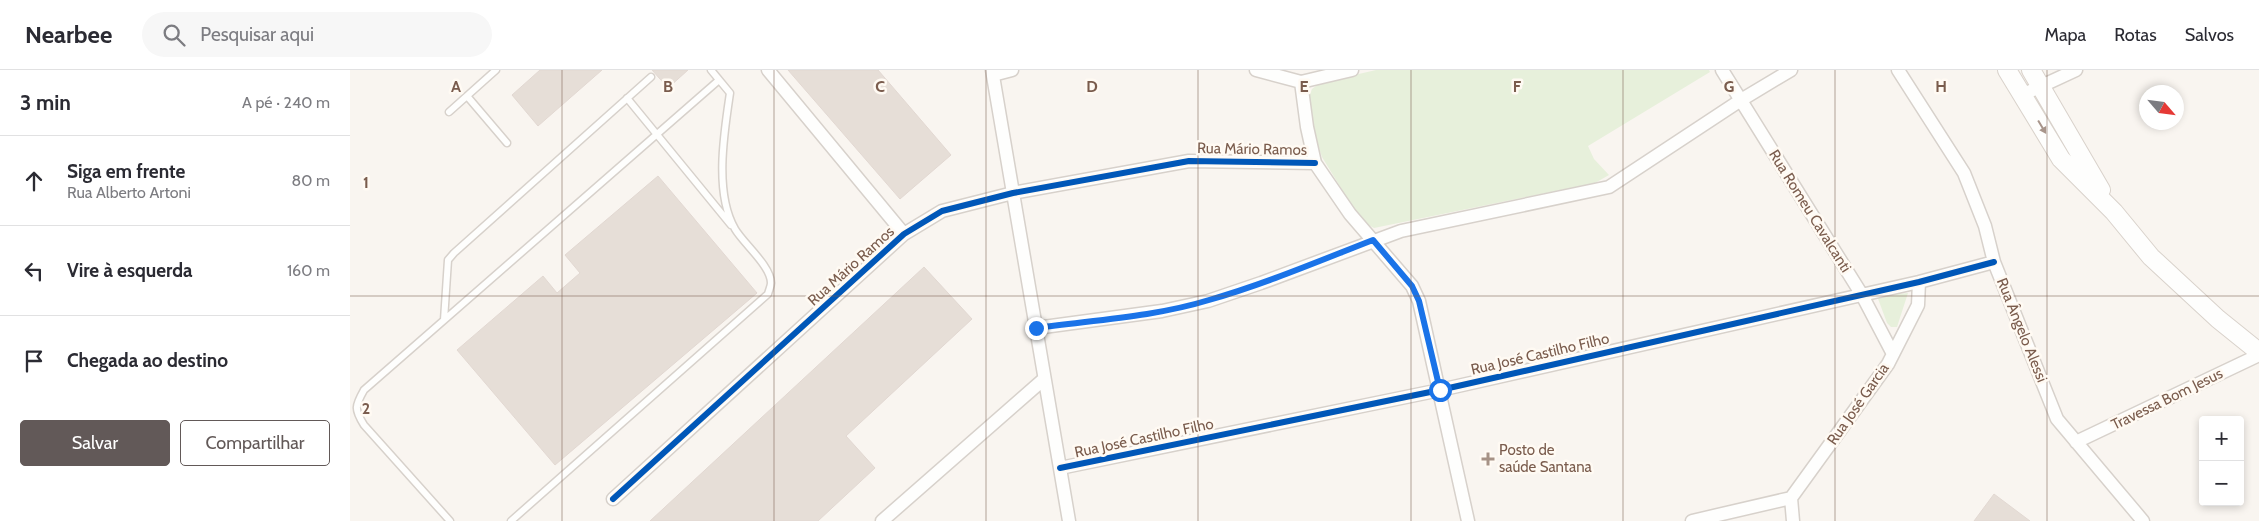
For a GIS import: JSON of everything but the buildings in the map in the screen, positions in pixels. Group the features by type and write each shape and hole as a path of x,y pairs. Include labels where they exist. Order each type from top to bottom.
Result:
{"street":[{"path":"768,70 904,234"},
{"path":"1012,70 992,72 1069,521"},
{"path":"1256,70 1301,82 1352,70"},
{"name":"Rua Romeu Cavalcanti","path":"1722,70 1862,295 1893,354"},
{"path":"1036,328 1162,311 1208,301 1261,284 1401,231 1609,187 1741,100 1791,70"},
{"name":"Rua Ângelo Alessi","path":"1898,70 1964,173 1985,226 1994,262 2058,419 2143,521"},
{"path":"2007,70 2061,159 2114,212 2150,257 2259,353"},
{"path":"2031,70 2114,212"},
{"path":"2022,95 2076,70"},
{"path":"1301,82 1307,127 1315,163 1350,214 1412,286 1419,301 1468,521"},
{"name":"Rua Mário Ramos","path":"613,499 904,234 942,211 1013,194 1189,161 1315,163"},
{"name":"Rua José Castilho Filho","path":"1060,468 1440,390 1919,282 1994,262"},
{"name":"Rua José Garcia","path":"1791,498 1888,364 1918,305 1919,282"},
{"name":"Travessa Bom Jesus","path":"2076,442 2259,353"},
{"path":"882,521 1044,379"},
{"path":"1692,521 1791,498 1792,521"}],"lane":[{"path":"449,112 496,70"},
{"path":"711,70 730,93 726,123 723,195 734,228"},
{"path":"444,320 448,260 454,252 651,77"},
{"path":"450,521 364,426 356,413 356,403 364,390 719,80"},
{"path":"468,96 508,143"},
{"path":"511,521 768,294 771,283 768,273 734,228 627,98"}],"green space":[{"path":"1376,70 1709,70 1710,72 1588,146 1594,159 1609,175 1595,183 1374,228 1361,221 1322,157 1311,124 1309,97 1312,89 1320,83"},
{"path":"1908,293 1897,327 1891,327 1887,323 1877,296"}],"cycle path":[{"path":"613,499 904,234 942,211 1013,193 1189,161 1315,163"},
{"path":"1060,468 1440,390 1919,282 1994,262"}],"place":[{"name":"Posto de saúde Santana","path":"1488,459"}],"route":[{"path":"1036,328 1162,311 1208,301 1261,284 1373,240 1412,286 1419,301 1440,390"}]}
